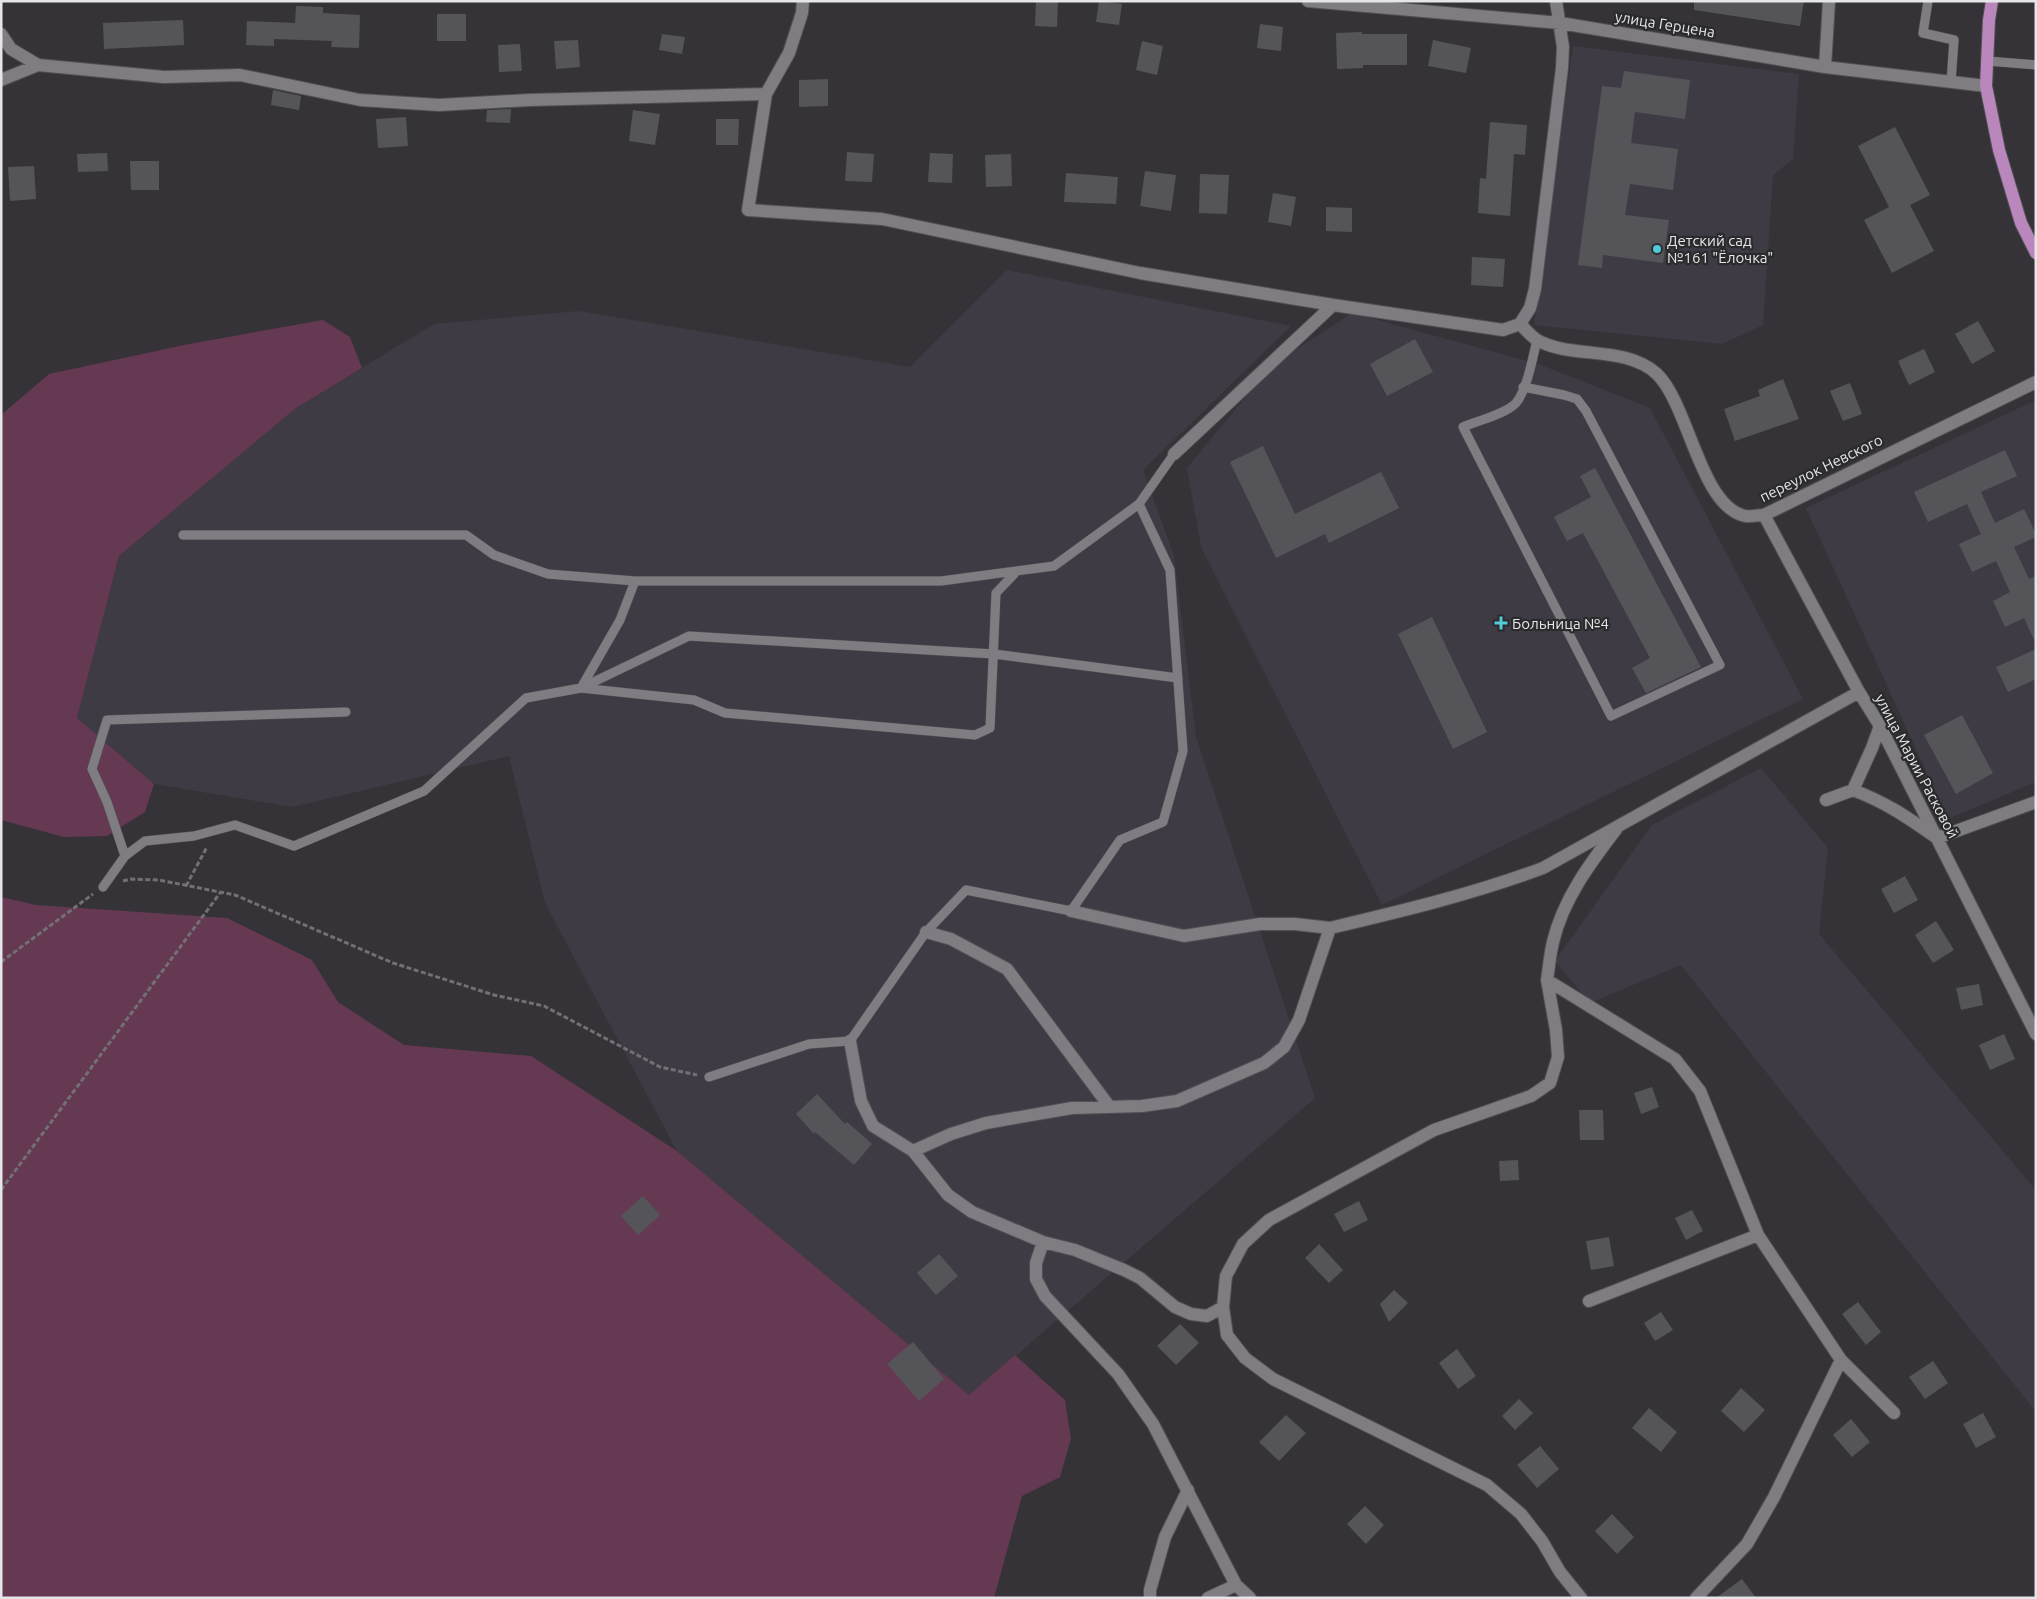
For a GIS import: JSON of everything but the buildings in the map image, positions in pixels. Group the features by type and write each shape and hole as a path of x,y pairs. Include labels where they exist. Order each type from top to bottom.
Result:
{"main road":[{"path":"1992,1 1986,86 1999,150 2022,223 2036,252"}],"street":[{"path":"803,1 802,13 790,52 766,94 748,210 882,219 1140,273 1333,305 1503,330 1520,324 1530,308 1535,289 1562,68 1563,47 1556,1"},
{"name":"улица Герцена","path":"1308,1 1560,23 1825,67 1986,86"},
{"path":"1825,67 1829,1"},
{"path":"1,34 11,49 38,65 164,76 240,75 360,100 440,105 529,100 766,94"},
{"path":"1,80 38,65"},
{"path":"1174,454 1333,305"},
{"name":"переулок Невского","path":"1520,324 1537,340 1558,346 1617,356 1640,363 1656,374 1669,389 1713,489 1727,507 1745,516 1764,515 2036,382"},
{"name":"улица Марии Расковой","path":"1764,515 1859,692 1880,726 2036,1034"},
{"path":"1071,911 1184,936 1260,924 1295,924 1330,928 1501,884 1543,868 1859,692"},
{"path":"1852,790 1869,755 1880,726"},
{"path":"1826,800 1852,790 1878,799 1937,838 2036,802"},
{"path":"1581,1598 1560,1572 1542,1541 1521,1514 1487,1485 1273,1379 1245,1358 1227,1335 1223,1308 1226,1276 1243,1244 1269,1220 1434,1130 1531,1096 1550,1083 1558,1057 1548,980 1553,941 1569,900 1592,862 1621,824"},
{"path":"913,1151 951,1134 986,1123 1072,1108 1142,1106 1177,1101 1264,1063 1284,1047 1299,1020 1330,928"},
{"path":"926,932 951,939 1006,970 1109,1106"},
{"path":"1548,980 1675,1059 1700,1091 1758,1235 1841,1360 1894,1413"},
{"path":"850,1042 860,1101 873,1126 913,1151 948,1195 972,1212 1043,1242 1075,1250 1124,1270 1140,1278 1175,1307 1191,1314 1207,1316 1223,1308"},
{"path":"1589,1301 1758,1235"},
{"path":"1043,1242 1036,1263 1036,1279 1045,1296 1118,1374 1153,1424 1236,1585 1250,1598"},
{"path":"1696,1598 1747,1544 1774,1497 1841,1360"},
{"path":"1150,1598 1150,1590 1165,1537 1188,1490"},
{"path":"1208,1598 1236,1585"}],"lane":[{"path":"1928,1 1923,33 1954,40 1951,82"},
{"path":"1987,61 2036,65"},
{"path":"1523,387 1577,399 1586,410 1720,665 1611,716 1463,426 1505,410 1516,402 1523,387 1537,340"},
{"path":"183,535 466,535 494,555 548,574 635,581 941,581 1054,566 1139,504 1174,454"},
{"path":"709,1077 809,1044 850,1042 926,932 966,890 1071,911 1120,840 1163,822 1183,750 1170,570 1139,504"},
{"path":"581,688 694,700 725,713 974,735 990,728 996,593 1014,572"},
{"path":"581,688 620,620 635,581"},
{"path":"103,887 125,856 144,841 194,836 235,825 294,846 424,791 526,698 581,688 689,636 994,654 1178,678"},
{"path":"125,856 92,768 108,720 346,712"}],"path":[{"path":"186,886 215,830"},
{"path":"1,962 103,887 131,879 158,880 235,896 392,962 494,996 544,1006 660,1067 709,1077"},
{"path":"1,1190 220,893"}],"shaded area":[{"name":"Детский сад №161 \"Ёлочка\"","path":"1573,46 1799,74 1793,159 1773,175 1763,325 1722,344 1534,325"},
{"path":"1007,270 1291,326 1143,470 1174,556 1196,737 1315,1098 969,1396 677,1151 545,903 509,756 292,807 154,784 77,718 119,556 296,408 434,324 579,311 910,367"},
{"name":"Больница №4","path":"1352,313 1541,365 1650,408 1803,699 1382,905 1201,547 1187,468 1271,366"},
{"path":"323,320 350,337 362,368 296,408 119,556 77,718 154,784 145,812 107,836 64,837 1,820 1,415 49,374 189,344"},
{"path":"2036,400 2036,782 1948,819 1806,508"},
{"path":"1761,768 1828,848 1819,934 2036,1190 2036,1412 1681,965 1590,1003 1555,961 1652,825"},
{"path":"1,897 36,905 227,918 312,960 338,1002 404,1045 531,1056 677,1151 969,1395 1015,1355 1065,1400 1071,1439 1060,1477 1022,1496 994,1598 1,1598"}],"place":[{"name":"Детский сад №161 \"Ёлочка\"","path":"1657,249"},
{"name":"Больница №4","path":"1501,623"}]}
